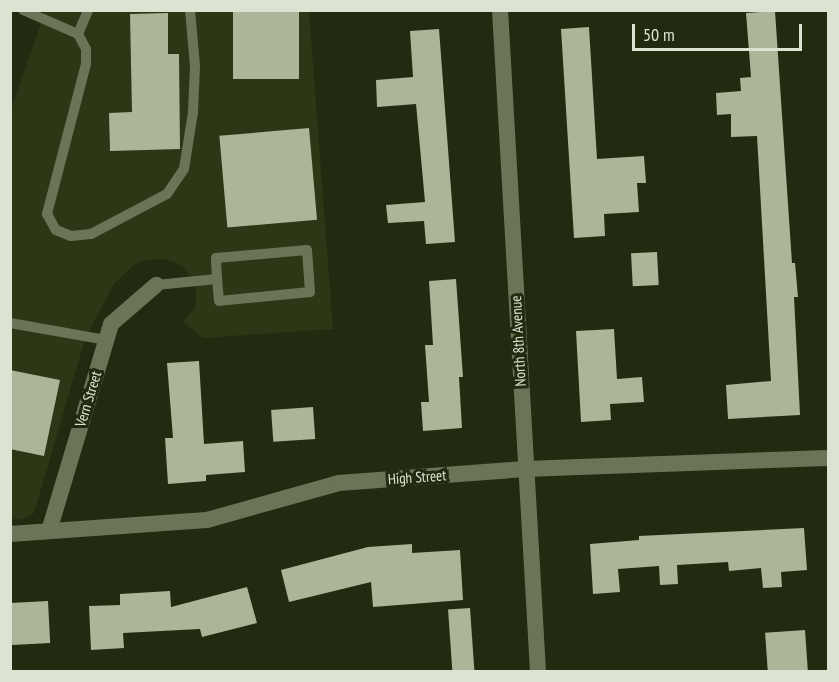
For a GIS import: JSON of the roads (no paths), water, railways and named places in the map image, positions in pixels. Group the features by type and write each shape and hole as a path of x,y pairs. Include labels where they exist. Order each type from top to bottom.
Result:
{"street":[{"name":"North 8th Avenue","path":"500,10 538,672"},
{"name":"Vern Street","path":"49,531 111,324 156,285"},
{"name":"High Street","path":"10,534 207,519 339,483 525,469 828,458"}],"lane":[{"path":"23,10 78,34 86,49 86,64 47,214 57,230 71,237 91,234 167,194 184,169 192,112 195,66 190,10"},
{"path":"78,34 87,10"},
{"path":"307,250 310,292 219,301 217,279 216,258 307,250"},
{"path":"156,285 217,279"},
{"path":"10,323 106,340"}]}
